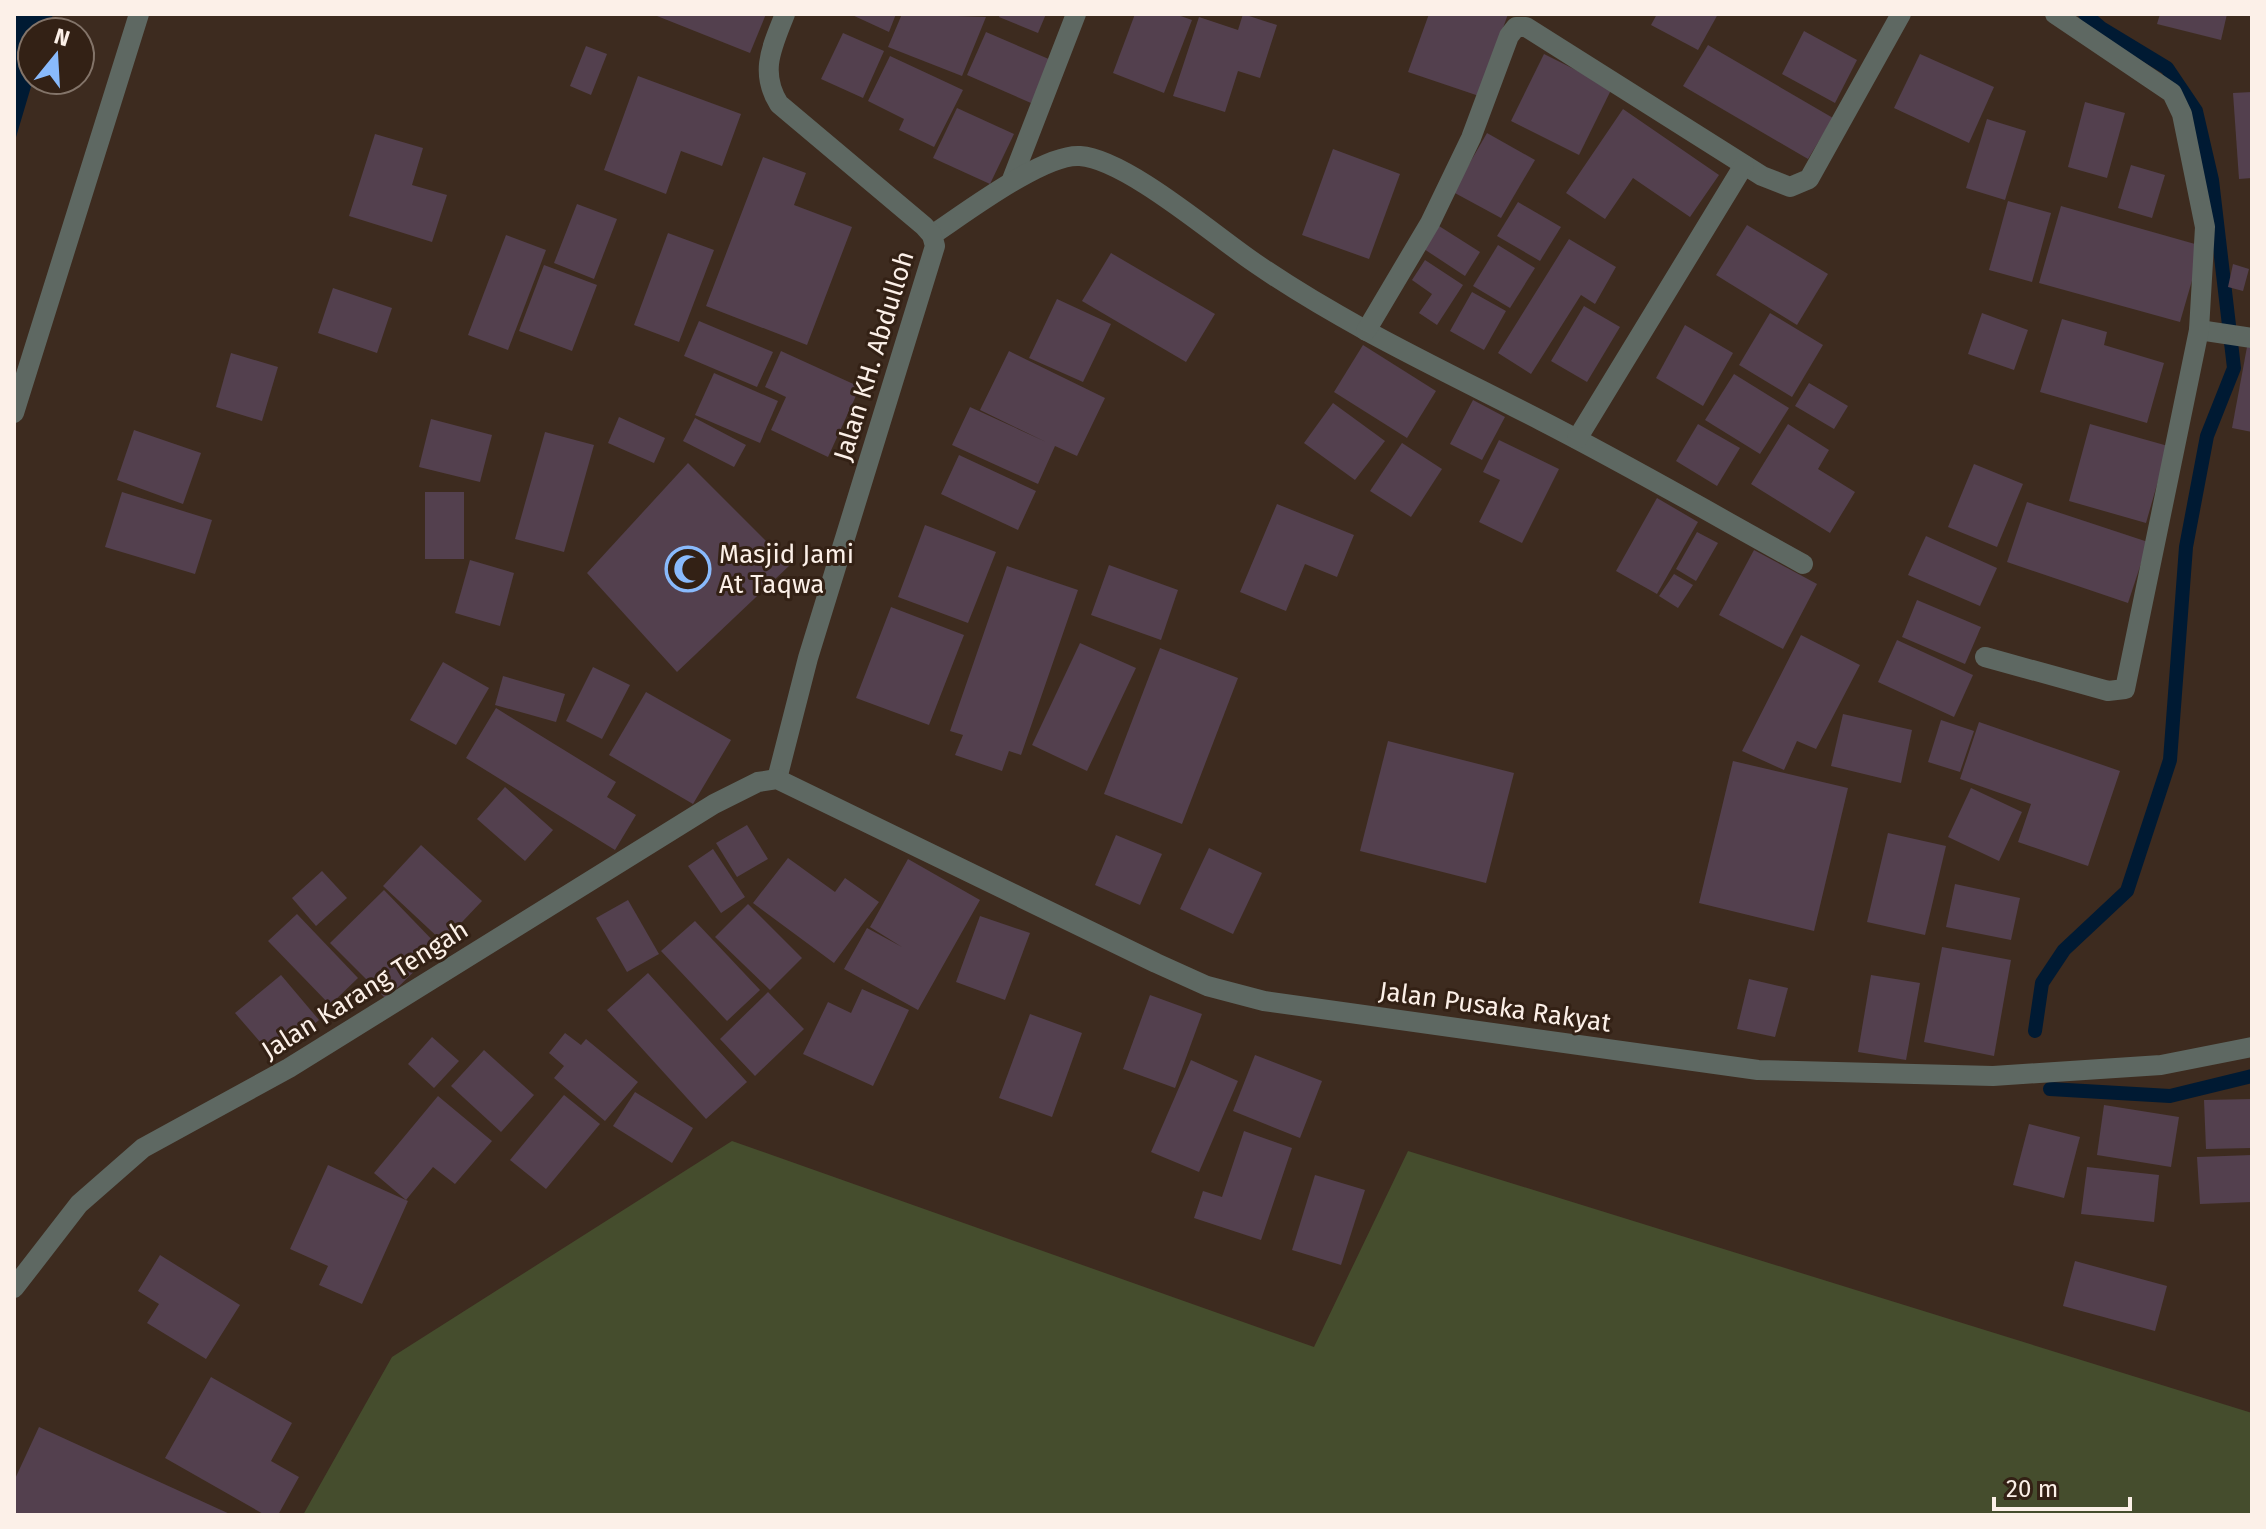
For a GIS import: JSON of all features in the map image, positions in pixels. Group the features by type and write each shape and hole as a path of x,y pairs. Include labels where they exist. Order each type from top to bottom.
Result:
{"street":[{"path":"14,413 139,14"},
{"name":"Jalan KH. Abdulloh","path":"777,779 842,544 935,246 932,235 779,104 770,89 767,66 785,14"},
{"path":"1011,182 1076,14"},
{"path":"1366,331 1430,223 1471,138 1509,36 1516,27 1526,27 1744,165 1786,187 1798,186 1809,179 1901,14"},
{"path":"1985,657 2108,691 2125,689 2208,331 2205,227 2182,114 2172,93 2155,79 2095,44 2055,14"},
{"path":"932,235 1011,182 1065,157 1077,155 1105,162 1194,216 1254,263 1366,331 1577,439 1803,564"},
{"path":"1577,439 1744,165"},
{"path":"2208,331 2251,338"},
{"name":"Jalan Pusaka Rakyat","path":"777,779 1156,963 1207,986 1264,1001 1758,1070 1993,1076 2161,1065 2252,1047"},
{"name":"Jalan Karang Tengah","path":"14,1288 79,1204 143,1148 289,1068 714,804 749,785 777,779"}],"green space":[{"path":"732,1141 1314,1347 1408,1151 2252,1413 2252,1515 303,1515 392,1357"}],"water":[{"path":"14,14 53,14 16,16 16,96 28,96 14,144"}],"building":[{"path":"652,14 766,14 750,53"},
{"path":"850,14 896,14 889,32"},
{"path":"902,14 986,17 962,76 888,47"},
{"path":"1000,14 1046,14 1038,33 999,17"},
{"path":"1135,14 1175,14 1192,20 1164,93 1113,73"},
{"path":"1243,14 1277,25 1260,78 1238,71 1225,112 1173,96 1199,17 1238,30"},
{"path":"1429,14 1508,14 1479,96 1408,72"},
{"path":"1657,14 1718,14 1698,50 1651,25"},
{"path":"2160,14 2227,14 2221,40 2157,24"},
{"path":"1804,31 1857,60 1835,103 1782,74"},
{"path":"986,32 1051,60 1031,103 967,75"},
{"path":"843,33 884,51 863,98 821,79"},
{"path":"1708,45 1833,118 1808,159 1683,86"},
{"path":"586,46 607,54 591,95 570,86"},
{"path":"1544,54 1612,88 1579,155 1511,121"},
{"path":"1920,54 1994,87 1969,143 1894,108"},
{"path":"890,56 963,90 934,147 899,130 904,119 868,101"},
{"path":"638,76 741,114 722,166 681,151 666,194 604,170"},
{"path":"2252,92 2252,178 2239,179 2233,93"},
{"path":"2085,102 2125,113 2107,178 2068,167"},
{"path":"957,108 1014,134 990,184 933,158"},
{"path":"1623,109 1719,175 1690,217 1633,178 1605,219 1566,193"},
{"path":"1987,119 2026,131 2005,200 1966,188"},
{"path":"1487,133 1535,160 1501,218 1453,192"},
{"path":"375,134 423,148 412,185 447,195 432,242 349,216"},
{"path":"1333,149 1400,174 1369,259 1302,235"},
{"path":"763,157 806,173 794,205 852,227 807,345 706,306"},
{"path":"2131,165 2165,175 2152,218 2118,208"},
{"path":"2008,201 2051,213 2032,282 1989,270"},
{"path":"1518,202 1561,227 1540,261 1497,236"},
{"path":"577,204 617,219 594,279 554,263"},
{"path":"2061,206 2202,246 2180,322 2039,283"},
{"path":"1747,225 1828,274 1797,325 1716,275"},
{"path":"1439,226 1480,252 1465,276 1424,249"},
{"path":"668,233 714,250 679,342 634,325"},
{"path":"506,235 546,250 508,350 468,335"},
{"path":"1569,239 1616,267 1595,304 1581,295 1531,374 1498,353"},
{"path":"1498,245 1535,268 1510,308 1473,286"},
{"path":"1111,253 1215,314 1186,362 1082,301"},
{"path":"1425,260 1463,285 1437,325 1419,313 1432,294 1412,280"},
{"path":"2233,264 2249,269 2243,291 2228,287"},
{"path":"544,265 597,285 572,351 519,331"},
{"path":"333,288 392,308 377,353 318,333"},
{"path":"1472,292 1506,311 1484,350 1450,331"},
{"path":"1057,299 1111,324 1083,382 1029,358"},
{"path":"1584,306 1620,327 1587,382 1551,361"},
{"path":"1770,313 1823,345 1792,397 1739,365"},
{"path":"1982,313 2028,330 2014,370 1968,354"},
{"path":"2062,319 2107,332 2104,345 2164,363 2147,423 2040,392"},
{"path":"699,321 773,352 757,387 684,356"},
{"path":"1685,325 1733,353 1703,406 1656,378"},
{"path":"1363,345 1436,391 1407,438 1334,392"},
{"path":"2247,347 2252,348 2252,432 2232,428"},
{"path":"781,351 860,387 828,457 771,430 786,397 765,387"},
{"path":"1009,351 1105,398 1077,456 1055,446 1038,484 952,445 970,407 1046,442 980,410"},
{"path":"231,353 278,367 262,421 216,407"},
{"path":"714,373 778,401 760,443 695,415"},
{"path":"1734,374 1789,408 1760,454 1705,420"},
{"path":"1809,383 1848,406 1834,429 1795,406"},
{"path":"1473,400 1505,417 1482,460 1450,444"},
{"path":"1333,403 1385,441 1355,480 1304,443"},
{"path":"619,417 665,438 654,463 608,443"},
{"path":"695,418 746,445 734,467 683,441"},
{"path":"431,419 492,435 480,482 419,467"},
{"path":"1698,424 1740,448 1717,486 1676,461"},
{"path":"1788,424 1829,450 1818,469 1855,492 1830,533 1751,484"},
{"path":"2090,424 2168,446 2146,523 2069,501"},
{"path":"134,430 201,453 183,504 117,480"},
{"path":"545,432 594,445 564,552 515,539"},
{"path":"1499,440 1559,469 1522,543 1479,522 1500,480 1483,472"},
{"path":"1402,443 1442,469 1411,517 1370,491"},
{"path":"959,455 1036,491 1018,530 941,494"},
{"name":"Masjid Jami At Taqwa","path":"688,463 790,565 677,672 587,573"},
{"path":"1974,464 2023,484 1997,547 1948,527"},
{"path":"122,492 212,520 195,574 105,547"},
{"path":"425,492 464,492 464,559 425,559"},
{"path":"1657,498 1698,522 1657,594 1616,571"},
{"path":"2027,502 2148,542 2128,603 2007,562"},
{"path":"1277,504 1354,535 1337,577 1305,564 1286,611 1240,592"},
{"path":"925,525 996,552 968,623 898,597"},
{"path":"1697,532 1718,543 1696,581 1676,569"},
{"path":"1926,536 1997,568 1980,606 1908,575"},
{"path":"1754,550 1817,584 1783,649 1719,615"},
{"path":"470,560 514,573 500,626 455,613"},
{"path":"1109,565 1178,590 1161,640 1091,615"},
{"path":"1007,566 1078,590 1021,755 1009,751 1002,771 955,755 963,735 950,731"},
{"path":"1674,574 1693,585 1678,608 1659,596"},
{"path":"1917,600 1981,627 1965,664 1902,637"},
{"path":"891,607 964,635 929,725 856,698"},
{"path":"1801,635 1860,665 1816,749 1797,741 1784,770 1742,751"},
{"path":"1897,640 1973,675 1954,717 1878,682"},
{"path":"1080,643 1136,668 1087,771 1032,745"},
{"path":"1160,648 1238,678 1182,824 1104,794"},
{"path":"443,662 489,688 456,745 410,720"},
{"path":"593,667 630,685 602,739 566,721"},
{"path":"503,676 565,694 556,722 495,705"},
{"path":"646,692 731,740 693,804 609,755"},
{"path":"496,708 616,782 607,797 636,815 615,850 466,758"},
{"path":"1843,714 1912,730 1901,783 1831,766"},
{"path":"1941,720 1974,731 1960,772 1928,762"},
{"path":"1979,722 2120,771 2088,866 2018,842 2031,804 1960,779"},
{"path":"1388,741 1514,773 1486,883 1360,851"},
{"path":"1733,761 1848,788 1814,931 1699,903"},
{"path":"505,787 553,830 525,861 477,819"},
{"path":"1971,788 2022,812 1999,861 1948,837"},
{"path":"747,825 768,859 737,877 716,843"},
{"path":"1888,833 1946,846 1925,935 1867,922"},
{"path":"1116,835 1162,854 1140,905 1095,885"},
{"path":"421,845 482,901 443,942 383,886"},
{"path":"1209,848 1262,873 1233,934 1180,909"},
{"path":"713,849 745,897 721,913 688,866"},
{"path":"788,858 835,892 845,878 879,902 834,963 753,903"},
{"path":"908,859 980,900 918,1010 844,969 867,928 902,947 870,927"},
{"path":"322,871 347,898 316,926 292,898"},
{"path":"1955,884 2020,898 2011,940 1946,927"},
{"path":"384,890 439,947 386,999 330,943"},
{"path":"628,900 659,954 627,972 596,918"},
{"path":"748,904 802,958 770,990 715,937"},
{"path":"297,914 358,978 330,1005 268,941"},
{"path":"980,916 1030,933 1005,1000 956,982"},
{"path":"695,921 760,990 727,1021 661,951"},
{"path":"1942,947 2011,960 1994,1056 1924,1042"},
{"path":"648,973 747,1082 706,1119 607,1010"},
{"path":"281,975 319,1020 274,1058 235,1013"},
{"path":"1871,975 1920,983 1906,1060 1858,1052"},
{"path":"1749,979 1788,988 1775,1037 1737,1029"},
{"path":"862,989 909,1010 873,1086 803,1054 828,1002 851,1013"},
{"path":"768,992 804,1029 755,1076 720,1039"},
{"path":"1150,995 1202,1014 1175,1088 1123,1069"},
{"path":"1030,1014 1082,1033 1052,1117 999,1098"},
{"path":"565,1033 581,1045 586,1039 638,1082 605,1121 554,1078 564,1066 549,1053"},
{"path":"432,1037 459,1061 434,1088 408,1064"},
{"path":"484,1050 534,1095 501,1132 451,1086"},
{"path":"1255,1055 1322,1081 1300,1138 1233,1111"},
{"path":"1191,1060 1238,1081 1199,1172 1151,1152"},
{"path":"635,1092 693,1128 672,1163 613,1126"},
{"path":"564,1095 600,1124 546,1189 510,1160"},
{"path":"438,1096 492,1141 455,1184 433,1167 406,1200 374,1173"},
{"path":"2252,1099 2252,1148 2206,1149 2204,1100"},
{"path":"2104,1105 2179,1117 2171,1167 2097,1155"},
{"path":"2029,1124 2080,1137 2064,1198 2013,1185"},
{"path":"1244,1131 1292,1148 1261,1240 1194,1218 1203,1191 1222,1197"},
{"path":"2252,1155 2252,1202 2200,1204 2197,1157"},
{"path":"328,1165 408,1201 362,1304 319,1285 328,1266 290,1249"},
{"path":"2087,1167 2159,1175 2154,1222 2081,1214"},
{"path":"1315,1175 1365,1190 1341,1265 1292,1250"},
{"path":"160,1255 240,1305 206,1359 147,1323 159,1304 138,1291"},
{"path":"2075,1261 2167,1286 2155,1331 2063,1306"},
{"path":"211,1377 292,1423 271,1461 299,1477 278,1515 265,1515 165,1458"},
{"path":"39,1427 232,1515 14,1515 14,1481"}],"waterway":[{"path":"2035,1031 2042,983 2064,950 2127,891 2170,760 2186,547 2207,436 2234,368 2212,180 2196,111 2167,68 2101,28 2085,14"},
{"path":"2050,1089 2170,1096 2252,1076"}],"place":[{"name":"Masjid Jami At Taqwa","path":"688,569"}]}
